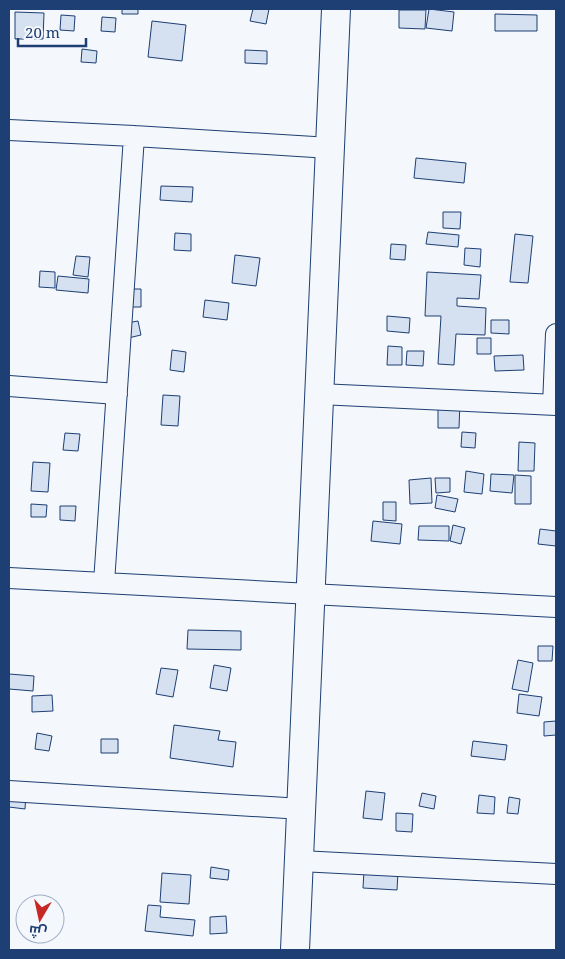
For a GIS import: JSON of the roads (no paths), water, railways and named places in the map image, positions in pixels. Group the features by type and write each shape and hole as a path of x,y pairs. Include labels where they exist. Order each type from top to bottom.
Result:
{"main road":[{"path":"295,950 336,9"}],"street":[{"path":"9,130 330,148"},
{"path":"104,583 134,136"},
{"path":"319,394 555,405 556,334"},
{"path":"9,386 117,394"},
{"path":"9,578 556,607"},
{"path":"9,791 302,810"},
{"path":"300,861 556,874"}]}
